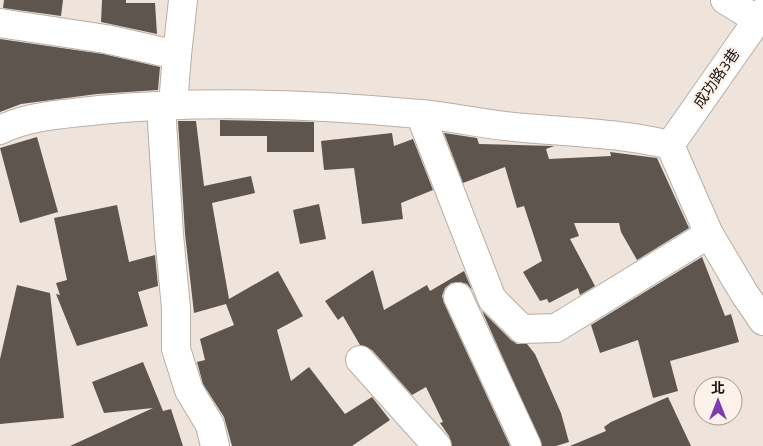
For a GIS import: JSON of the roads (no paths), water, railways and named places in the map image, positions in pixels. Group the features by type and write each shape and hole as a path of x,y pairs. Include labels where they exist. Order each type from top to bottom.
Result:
{"street":[{"path":"183,0 177,55 167,106 169,235 176,308 176,349 189,390 210,426 215,446"},
{"path":"725,0 760,16"},
{"name":"成功路3巷","path":"670,144 760,16"},
{"path":"0,23 106,39 177,55"},
{"path":"0,130 25,121 46,117 167,106 251,105 420,114 505,126 638,137 670,144 709,234 763,321"},
{"path":"420,114 492,298 522,329 556,328 709,234"},
{"path":"458,297 527,446"},
{"path":"360,360 437,446"}]}
